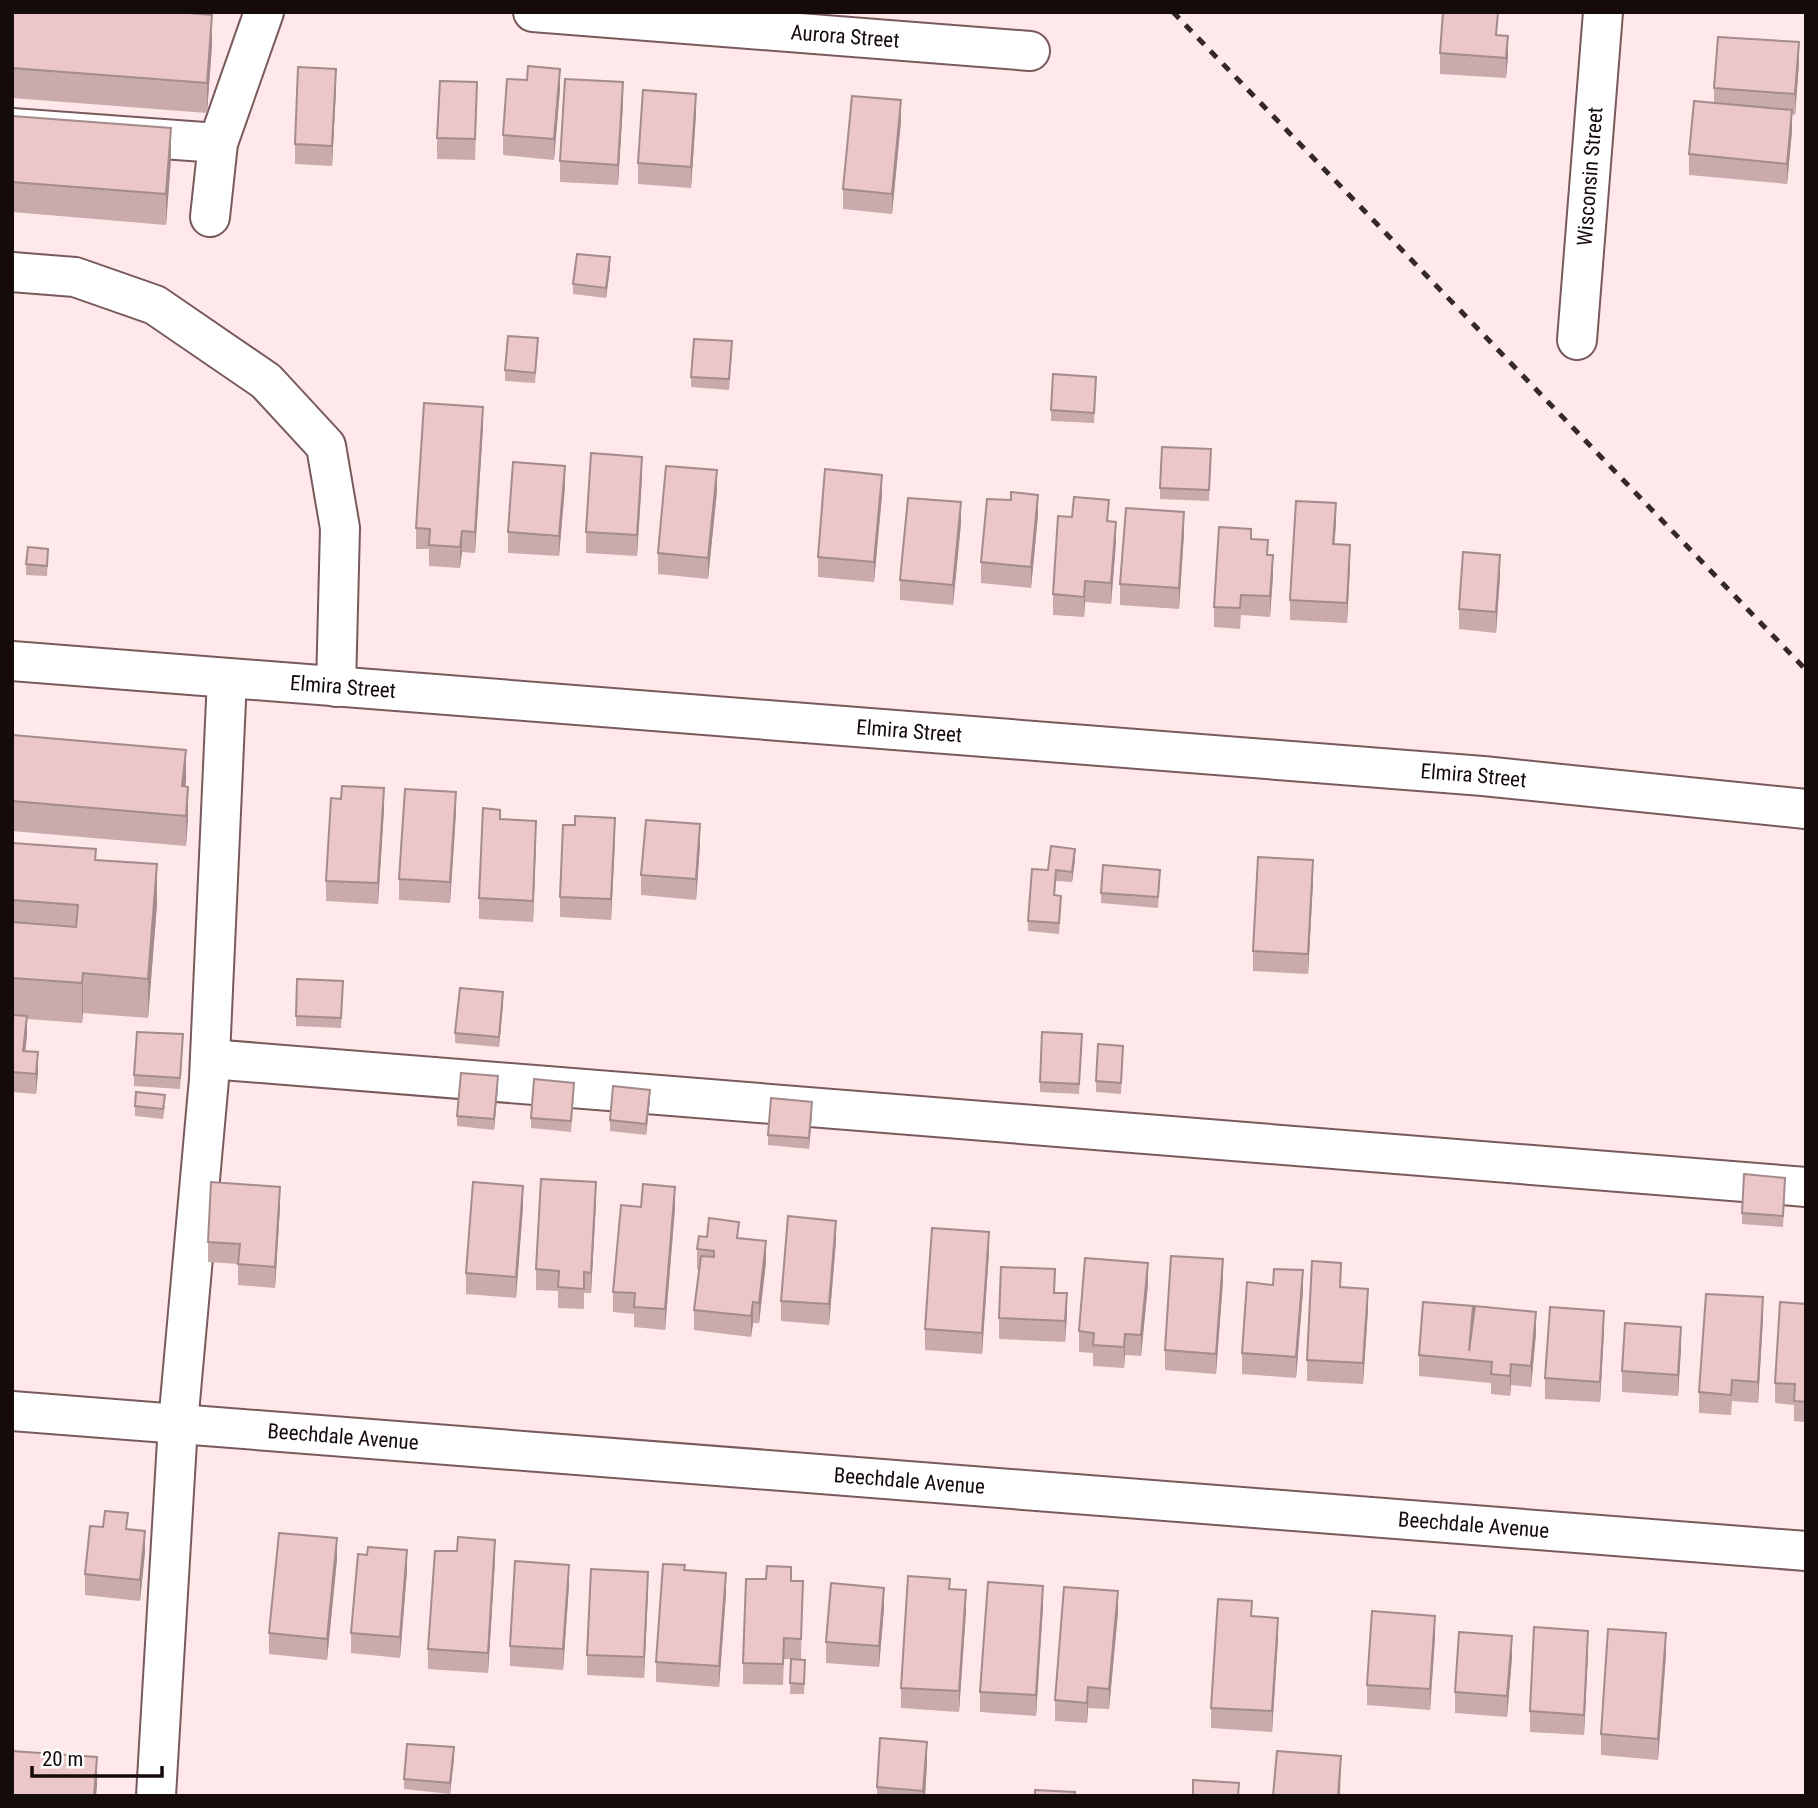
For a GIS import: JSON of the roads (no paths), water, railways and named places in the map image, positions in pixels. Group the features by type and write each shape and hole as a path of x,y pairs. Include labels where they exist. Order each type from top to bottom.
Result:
{"street":[{"path":"210,217 218,143 264,12"},
{"name":"Aurora Street","path":"533,12 1030,51"},
{"name":"Wisconsin Street","path":"1577,340 1603,12"},
{"path":"12,128 218,143"},
{"path":"12,272 75,277 155,305 265,381 326,446 341,528 336,687"},
{"name":"Elmira Street","path":"12,661 1483,776 1806,809"},
{"path":"156,1796 178,1424 210,1059 227,678"},
{"path":"210,1059 1806,1187"},
{"name":"Beechdale Avenue","path":"12,1411 1806,1550"}],"railway":[{"path":"1173,12 1806,670"}]}
